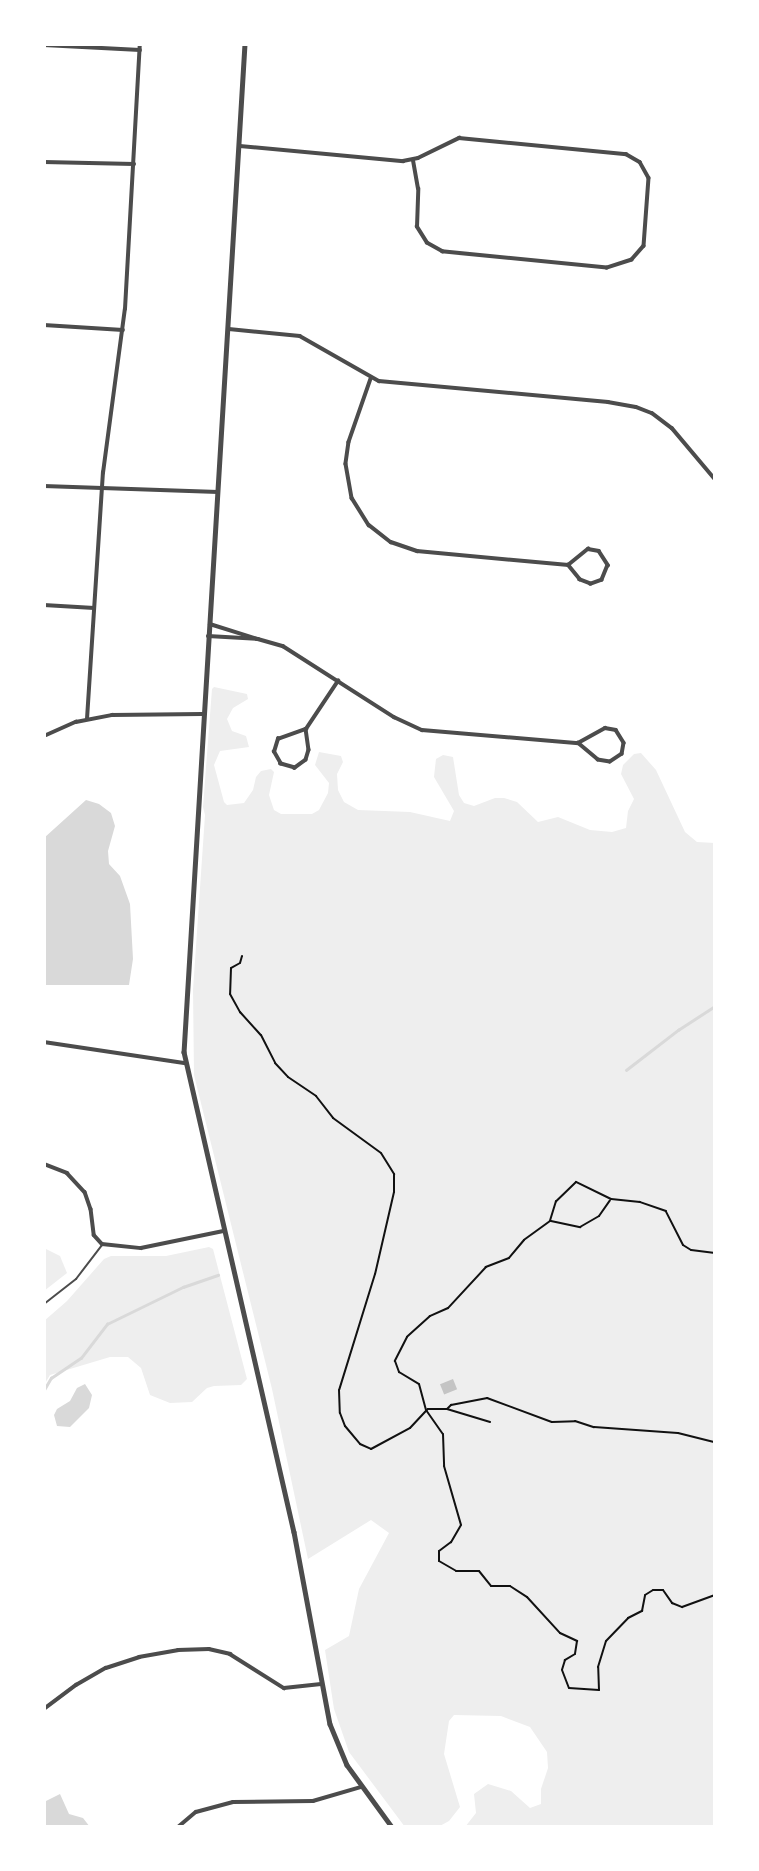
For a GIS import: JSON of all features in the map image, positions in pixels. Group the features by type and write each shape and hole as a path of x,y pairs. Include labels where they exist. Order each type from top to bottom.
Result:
{"street":[{"path":"87,719 102,488 123,330 140,44"},
{"path":"245,44 185,1001 185,1063 294,1532 321,1684 333,1734 361,1787 392,1827"},
{"path":"44,45 140,50"},
{"path":"240,146 413,160 458,138 626,154 640,162 649,182 644,246 632,260 607,268 438,250 424,240 417,227 418,189 413,160"},
{"path":"44,162 134,164"},
{"path":"44,325 123,330"},
{"path":"229,328 300,336 371,379 629,405 652,413 673,428 715,479"},
{"path":"371,379 349,442 346,464 352,498 369,525 391,542 417,551 568,565 580,580 591,584 602,580 608,570 607,559 593,549 582,551 568,565"},
{"path":"44,486 218,492"},
{"path":"44,605 94,608"},
{"path":"209,624 283,646 394,717 422,730 578,743 605,762 620,757 624,747 619,733 608,728 597,730 578,743"},
{"path":"208,636 258,639"},
{"path":"306,729 309,750 306,760 295,768 281,764 275,752 278,739 306,729 338,681"},
{"path":"44,736 87,719 141,713 202,714"},
{"path":"44,1042 185,1063"},
{"path":"44,1164 61,1170 80,1186 89,1202 94,1235 102,1244 141,1248 225,1231"},
{"path":"44,1709 76,1685 106,1668 139,1657 178,1650 209,1650 230,1654 284,1688 321,1684"},
{"path":"178,1827 191,1814 233,1802 313,1801 361,1787"}],"lane":[{"path":"44,1304 76,1279 102,1244"}],"path":[{"path":"242,956 240,963 231,968 232,998 261,1035 275,1063 288,1077 316,1096 333,1118 375,1147 387,1160 394,1174 394,1192 375,1274 339,1390 342,1420 360,1444 371,1448 410,1428 426,1410 447,1409 490,1422"},
{"path":"715,1253 687,1248 666,1211 640,1202 611,1199 576,1182 556,1202 550,1221 524,1240 509,1258 486,1267 450,1307 430,1315 403,1343 395,1357 395,1366 405,1377 419,1384 426,1410 443,1434 444,1466 461,1525 451,1542 439,1551 439,1561 456,1571 479,1571 491,1586 510,1586 527,1597 560,1633 577,1641 575,1654 565,1660 562,1670 569,1688 599,1690 598,1667 607,1641 628,1618 642,1611 645,1595 653,1590 663,1590 672,1603 682,1606 715,1595"},
{"path":"550,1221 580,1227 599,1216 611,1199"},
{"path":"447,1409 453,1404 490,1398 552,1422 575,1421 597,1427 678,1433 715,1442"}],"shaded area":[{"path":"214,687 247,694 248,699 233,708 227,719 232,731 246,736 249,747 220,751 214,765 227,805 244,803 253,790 256,777 261,771 271,769 274,772 269,795 274,810 281,814 312,814 319,810 328,793 329,783 315,765 319,752 341,756 343,762 337,774 338,790 344,802 358,810 410,812 450,821 454,811 434,777 436,759 443,755 453,757 459,795 464,803 474,806 495,798 504,798 517,802 538,822 558,817 590,830 612,832 626,828 628,811 634,799 621,774 623,765 634,754 641,753 656,770 685,832 697,842 715,843 715,1827 465,1827 476,1813 474,1794 488,1784 511,1791 530,1808 541,1804 541,1789 548,1768 547,1752 530,1727 501,1716 454,1715 449,1721 444,1754 460,1807 449,1821 438,1827 405,1827 349,1752 334,1709 325,1650 349,1636 359,1589 389,1533 371,1520 308,1559 272,1389 194,1075 193,990 205,815 203,807"},
{"path":"86,800 99,804 111,813 115,826 108,851 109,864 120,876 130,904 133,959 129,985 44,985 44,838"},
{"path":"209,1247 213,1249 247,1379 241,1385 214,1386 207,1388 192,1402 170,1403 150,1395 141,1368 128,1357 110,1357 50,1375 44,1385 44,1321 67,1301 104,1259 111,1256 166,1256"},
{"path":"44,1248 60,1256 67,1273 44,1291"},
{"path":"85,1384 92,1395 89,1408 70,1427 57,1426 54,1415 57,1409 70,1401 77,1388"},
{"path":"60,1794 69,1814 83,1818 90,1827 45,1827 44,1802"}],"building":[{"path":"453,1379 457,1389 444,1394 440,1384"}],"waterway":[{"path":"626,1070 678,1030 715,1006"},
{"path":"44,1390 51,1378 81,1358 107,1324 183,1287 218,1275"}]}
